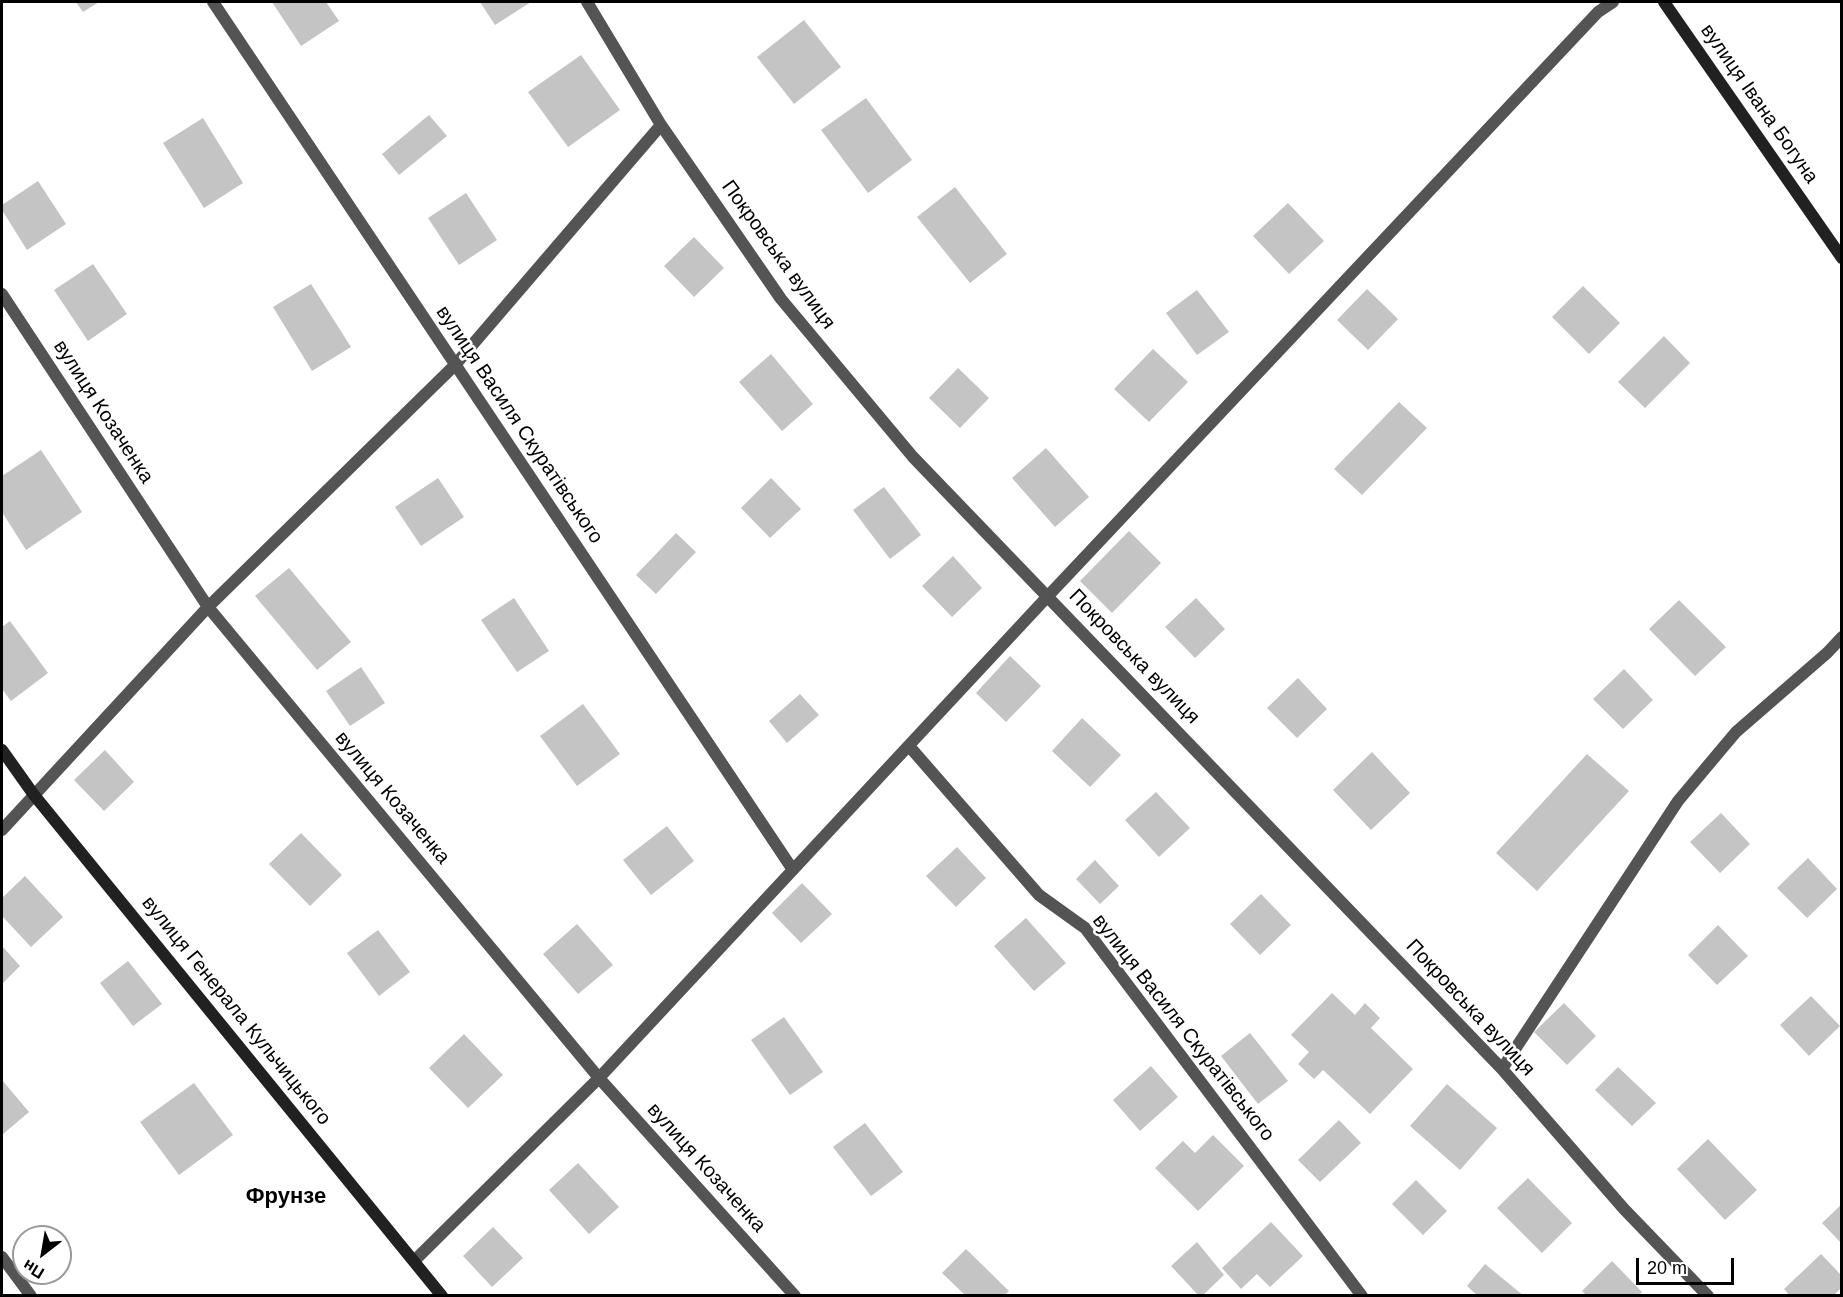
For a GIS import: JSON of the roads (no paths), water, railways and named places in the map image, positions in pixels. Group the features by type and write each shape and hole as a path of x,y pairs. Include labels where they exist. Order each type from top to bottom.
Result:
{"street":[{"name":"вулиця Василя Скуратівського","path":"213,2 793,870"},
{"name":"Покровська вулиця","path":"587,2 661,125 781,299 913,457 1502,1069 1624,1209 1708,1296"},
{"path":"415,1260 599,1078 1048,596 1598,12 1613,2"},
{"name":"вулиця Івана Богуна","path":"1664,2 1842,258"},
{"path":"2,830 208,607 455,365 661,125"},
{"name":"вулиця Козаченка","path":"2,294 208,607 599,1078 795,1296"},
{"path":"1502,1069 1678,801 1736,732 1827,653 1842,637"},
{"name":"вулиця Василя Скуратівського","path":"909,746 1039,895 1085,928 1362,1296"},
{"name":"вулиця Генерала Кульчицького","path":"2,750 34,795 442,1296"},
{"path":"2,1257 31,1296"}],"district":[{"name":"Фрунзе","path":"286,1197"}]}
